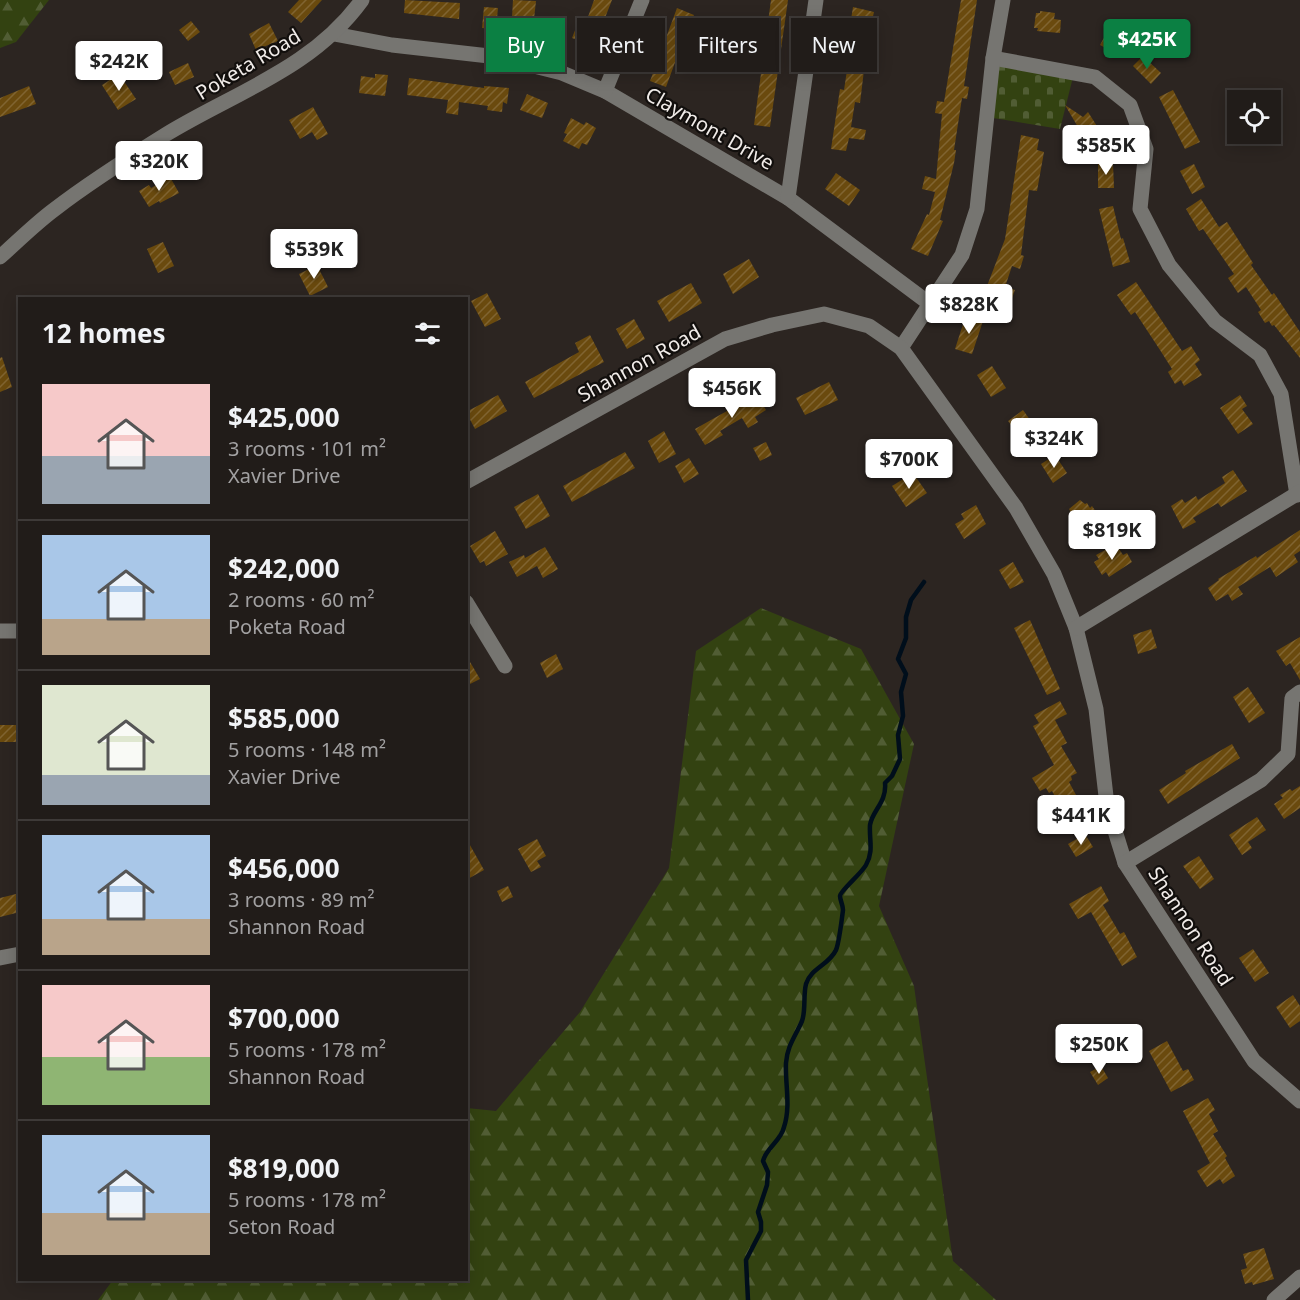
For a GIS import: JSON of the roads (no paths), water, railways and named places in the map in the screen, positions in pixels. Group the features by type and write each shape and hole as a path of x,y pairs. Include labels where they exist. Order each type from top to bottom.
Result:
{"street":[{"name":"Poketa Road","path":"0,256 53,210 88,185 167,134 257,87 297,62 334,34 362,0"},
{"path":"605,91 642,0"},
{"path":"788,198 816,0"},
{"path":"901,348 962,255 977,209 993,58 1003,0"},
{"name":"Claymont Drive","path":"334,34 392,45 498,57 562,73 605,91 788,198 930,304"},
{"path":"993,58 1095,77 1130,105 1146,149 1140,209 1169,266 1215,321 1260,355 1281,394 1298,493 1076,627"},
{"name":"Shannon Road","path":"468,481 725,339 772,325 824,314 869,326 901,348 1016,508 1054,574 1076,627 1096,709 1107,805 1125,863 1254,1060 1300,1101"},
{"path":"468,605 505,666"},
{"path":"0,631 18,631"},
{"path":"1125,863 1261,780 1288,754 1292,698 1300,692"},
{"path":"0,958 18,954"},
{"path":"1274,1300 1300,1276"}],"waterway":[{"path":"748,1300 746,1260 761,1231 758,1212 767,1185 768,1172 763,1161 782,1132 786,1119 788,1051 802,1021 808,979 836,950 843,910 840,896 868,860 871,850 871,820 884,796 885,783 892,776 900,759 898,735 903,716 901,692 906,674 898,659 906,638 906,617 911,600 924,582"}]}
